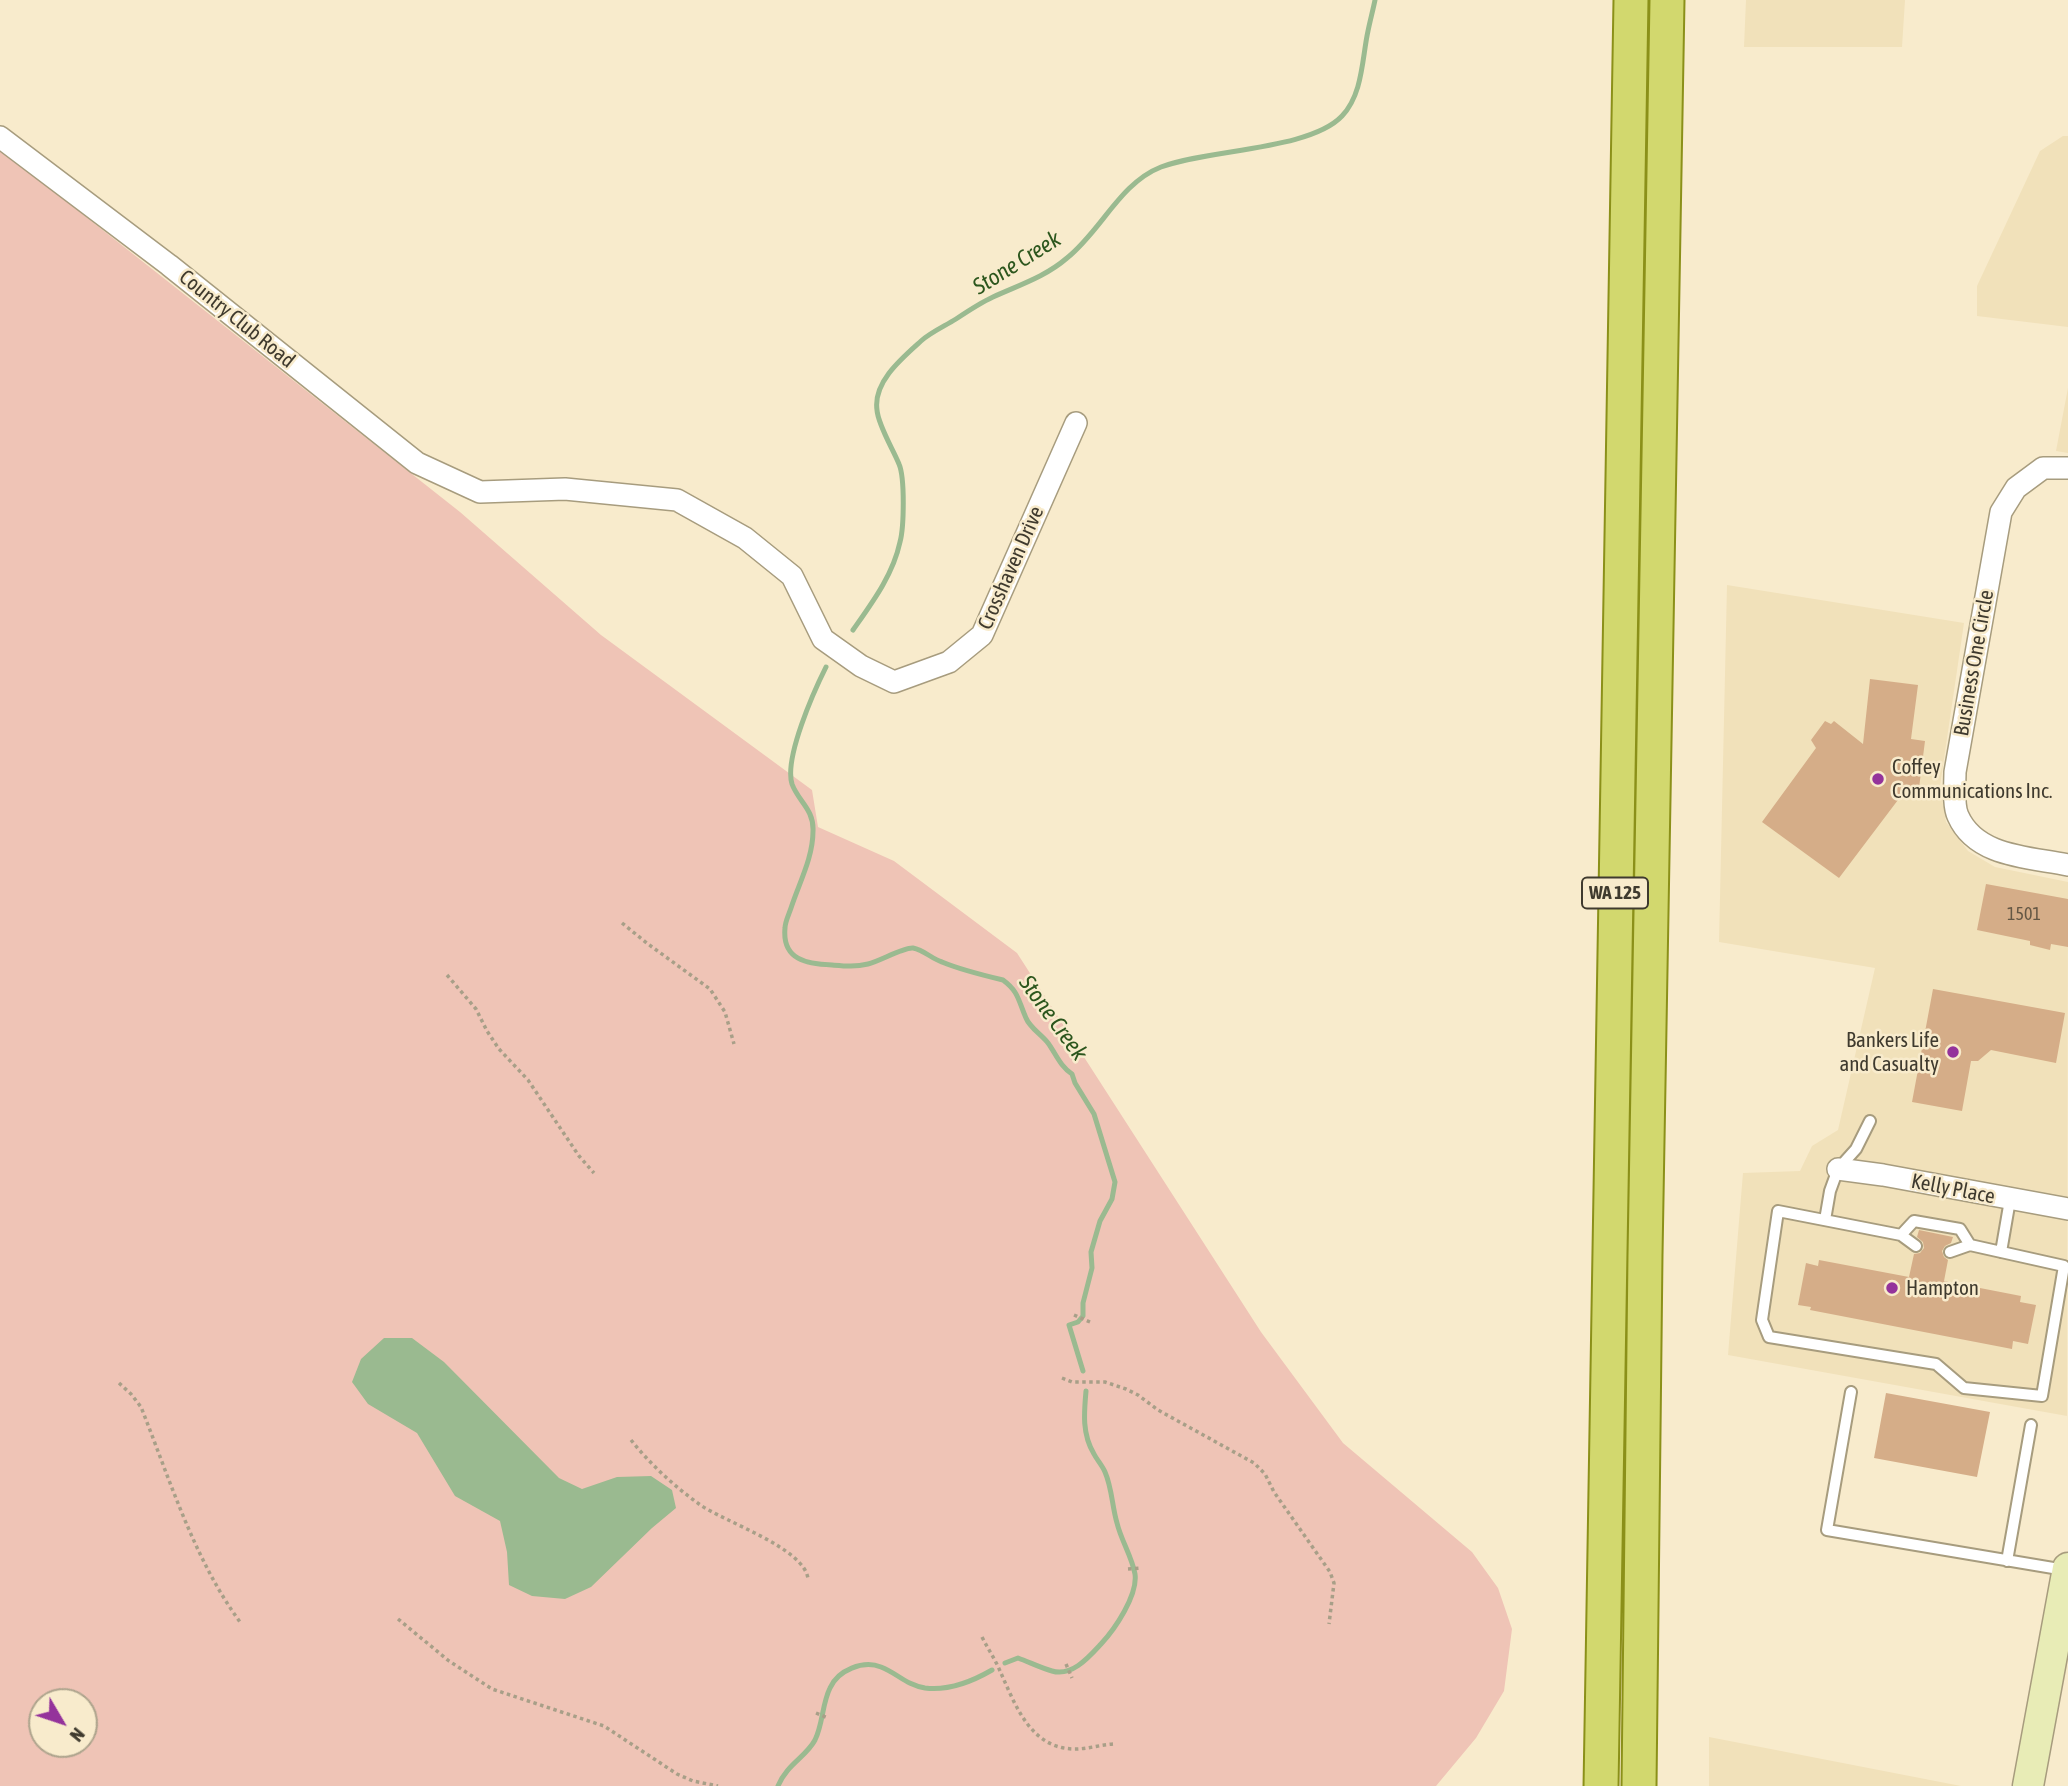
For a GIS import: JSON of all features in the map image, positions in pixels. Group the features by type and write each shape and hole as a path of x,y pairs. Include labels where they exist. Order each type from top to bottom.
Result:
{"main road":[{"name":"WA 125","path":"1601,1786 1630,0"},
{"name":"WA 125","path":"1639,1786 1645,1254 1667,0"},
{"path":"2028,1786 2068,1569"}],"street":[{"name":"Country Club Road","path":"0,138 169,265 416,463 480,492"},
{"name":"Crosshaven Drive","path":"480,492 565,489 677,500 745,538 792,576 823,639 861,666 894,682 949,662 982,635 1076,423"},
{"name":"Business One Circle","path":"2068,468 2043,468 2016,488 2001,512 1955,772 1956,814 1975,840 1999,852 2068,865"},
{"name":"Kelly Place","path":"1838,1169 2068,1209"}],"lane":[{"path":"1825,1220 1830,1191 1838,1169 1856,1150 1870,1121"},
{"path":"2001,1252 2010,1200"},
{"path":"1916,1246 1901,1235 1778,1212 1762,1320 1769,1337 1936,1364 1964,1388 2042,1396 2064,1266 1970,1245 1950,1252"},
{"path":"1901,1235 1914,1221 1960,1229 1970,1245"},
{"path":"1851,1392 1827,1530 2068,1569"},
{"path":"2007,1560 2031,1425"}],"path":[{"path":"622,922 710,989 725,1012 734,1044"},
{"path":"447,975 476,1009 499,1049 528,1080 579,1156 594,1173"},
{"path":"1074,1315 1090,1322"},
{"path":"1062,1378 1072,1382 1105,1382 1126,1389 1158,1410 1254,1463 1265,1474 1330,1572 1334,1583 1329,1623"},
{"path":"119,1383 141,1407 204,1563 240,1622"},
{"path":"631,1440 660,1472 708,1511 791,1554 803,1565 808,1579"},
{"path":"1128,1569 1141,1568"},
{"path":"398,1619 449,1661 492,1689 604,1726 677,1774 693,1781 718,1786"},
{"path":"982,1637 996,1661 1018,1713 1029,1727 1060,1747 1075,1749 1113,1744"},
{"path":"1066,1664 1072,1678"},
{"path":"816,1713 828,1718"}],"shaded area":[{"path":"1746,0 1905,0 1902,47 1744,47"},
{"path":"2063,136 2068,136 2068,327 1977,316 1977,286 2040,151"},
{"path":"0,149 460,512 601,635 812,790 818,827 894,861 1017,953 1261,1332 1343,1443 1472,1552 1498,1588 1512,1629 1504,1691 1476,1738 1436,1786 0,1786"},
{"path":"2068,388 2068,453 2056,451"},
{"path":"1727,585 1964,623 1940,786 1946,822 1968,851 1995,867 2068,882 2067,1416 1728,1355 1743,1173 1800,1171 1812,1146 1838,1130 1875,968 1719,942"},
{"path":"384,1338 412,1338 444,1362 559,1478 582,1489 617,1477 651,1476 672,1490 676,1508 591,1587 565,1599 532,1596 509,1585 507,1552 500,1521 455,1496 417,1433 368,1404 352,1382 361,1359"},
{"path":"1709,1737 1961,1786 1709,1786"}],"building":[{"name":"Coffey Communications Inc.","path":"1870,679 1918,685 1911,739 1925,741 1919,788 1907,788 1839,878 1762,822 1816,748 1811,740 1825,721 1831,724 1834,721 1863,744"},
{"path":"1986,884 2068,899 2068,947 2051,944 2050,950 2030,945 2030,941 1977,930"},
{"name":"Bankers Life and Casualty","path":"1933,989 2065,1013 2056,1063 1991,1050 1978,1061 1971,1061 1962,1111 1912,1102"},
{"name":"Hampton","path":"1919,1230 1953,1237 1951,1243 1942,1251 1948,1260 1944,1281 2021,1296 2020,1302 2036,1305 2028,1344 2013,1341 2012,1349 1810,1310 1811,1307 1798,1305 1806,1263 1818,1266 1819,1260 1909,1277 1914,1254 1920,1253 1924,1248 1923,1242 1917,1237"},
{"path":"1886,1393 1990,1412 1977,1477 1874,1458"}],"waterway":[{"name":"Stone Creek","path":"853,630 887,577 897,554 901,535 901,471 877,410 880,390 890,371 934,332 983,302 1059,265 1090,235 1122,196 1147,174 1181,161 1307,136 1327,127 1342,116 1358,87 1375,0"},
{"name":"Stone Creek","path":"826,667 814,692 792,758 792,784 811,817 813,831 808,861 786,923 785,939 792,954 805,961 859,966 913,948 949,965 1003,980 1015,993 1030,1025 1072,1074 1094,1114 1115,1182 1112,1199 1100,1221 1091,1252 1092,1268 1083,1303 1083,1316 1078,1322 1069,1325 1083,1371"},
{"name":"Stone Creek","path":"1005,1663 1018,1658 1052,1671 1073,1669 1107,1638 1133,1592 1135,1574 1115,1517 1111,1491 1104,1469 1087,1439 1084,1415 1086,1391"},
{"name":"Stone Creek","path":"778,1786 786,1772 815,1740 830,1688 839,1676 852,1668 874,1665 912,1684 934,1689 960,1684 992,1670"}],"place":[{"name":"Coffey Communications Inc.","path":"1878,779"},
{"name":"Bankers Life and Casualty","path":"1953,1052"},
{"name":"Hampton","path":"1892,1288"}]}
